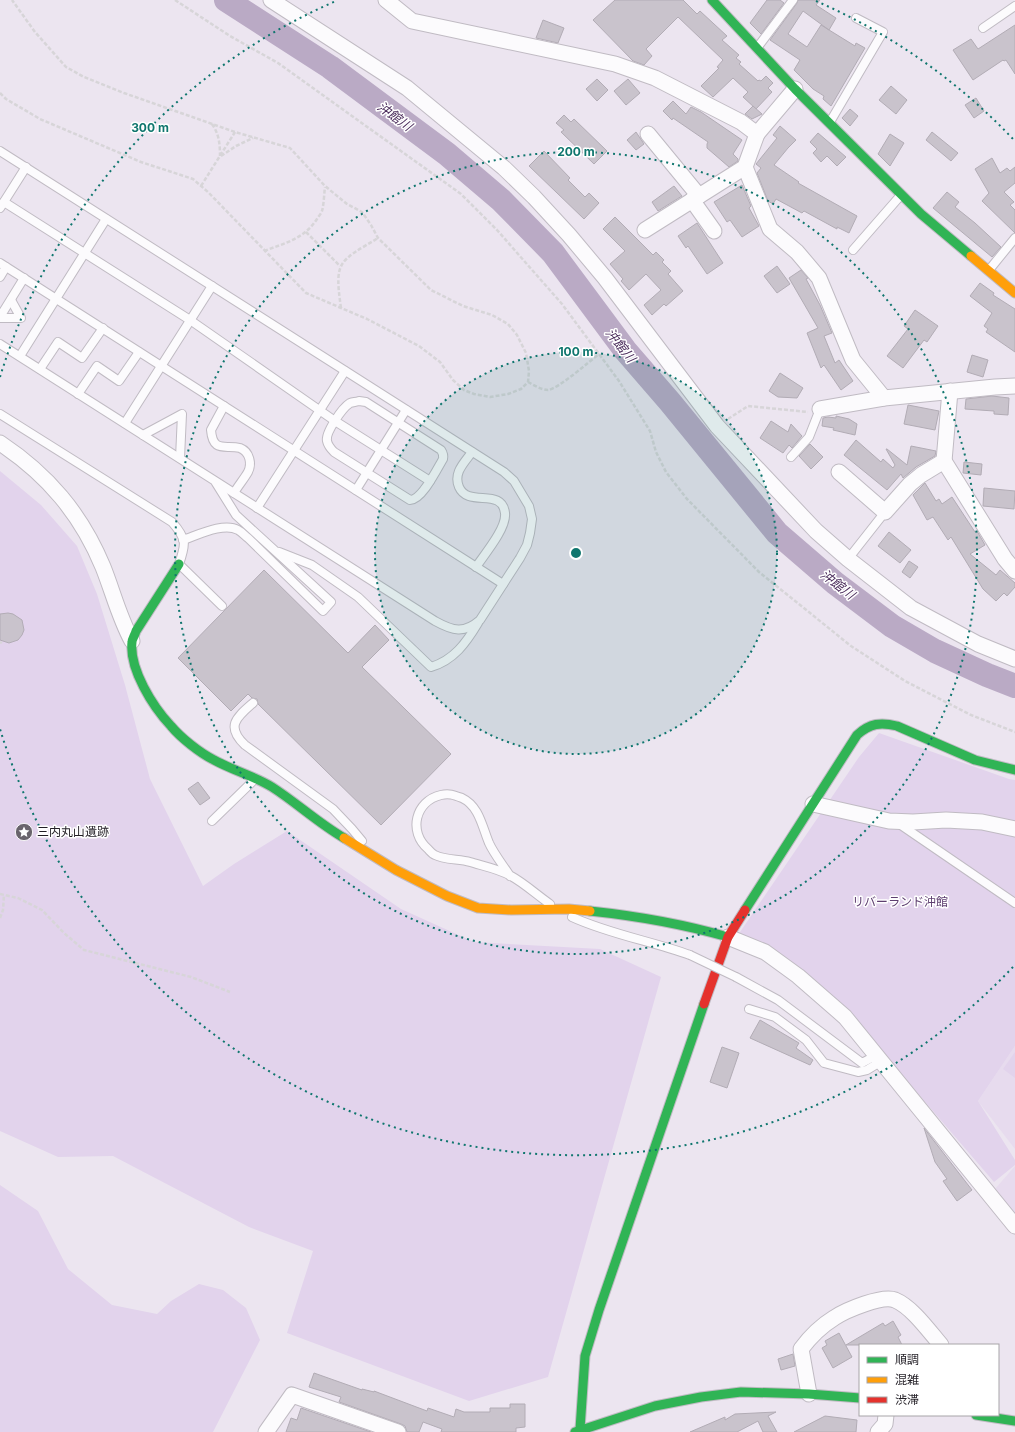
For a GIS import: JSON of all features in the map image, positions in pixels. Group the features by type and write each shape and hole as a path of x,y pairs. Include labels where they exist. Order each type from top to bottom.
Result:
{"street":[{"path":"271,0 407,88 504,168 534,197 569,235 605,278 717,426 816,532 848,559 912,608 978,644 1015,659"},
{"path":"386,0 412,21 614,64 655,78 741,122 757,134"},
{"path":"712,0 829,123 921,214 1015,293"},
{"path":"645,230 745,166 757,134 795,88"},
{"path":"648,134 696,198 714,231"},
{"path":"745,166 770,229 796,252 819,278 853,360 884,398"},
{"path":"820,409 884,398 1015,386"},
{"path":"950,391 944,461 1004,559 1015,571"},
{"path":"0,443 26,461 50,484 73,511 91,540 103,568 123,625 132,641"},
{"path":"840,472 886,512 910,484 921,475 944,461"},
{"path":"179,564 136,630 132,641 132,650 134,663 140,679 156,707 171,728 192,745 213,760 270,786 300,805 330,830 371,856 447,896 478,908 511,910 569,909 617,914 698,928 728,936 765,952 798,976 845,1017 1015,1226"},
{"path":"859,1398 809,1394 741,1392 701,1397 655,1406 579,1431 585,1356 599,1310 728,936 857,735 865,727 878,723 895,725 971,759 998,767 1015,770"},
{"path":"813,804 889,821 946,820 982,822 1015,829"},
{"path":"809,1394 801,1349 810,1338 835,1317 872,1301 893,1299 905,1305 940,1344"},
{"path":"266,1432 292,1395 398,1432"},
{"path":"878,1432 885,1424 886,1416"},
{"path":"990,1416 1005,1417 1012,1432"}],"lane":[{"path":"757,48 793,0"},
{"path":"983,28 1015,6"},
{"path":"829,123 883,32 856,18"},
{"path":"0,151 504,472 514,481 530,506 532,519 527,545 467,642 442,664 431,667 358,597 312,565 275,550"},
{"path":"4,202 26,167"},
{"path":"0,190 4,202 190,320 320,411 430,481"},
{"path":"853,250 901,194"},
{"path":"20,356 106,219"},
{"path":"988,271 1015,238"},
{"path":"0,277 3,265 503,584"},
{"path":"0,318 24,278"},
{"path":"125,423 212,286"},
{"path":"0,318 21,318 11,300"},
{"path":"40,369 58,342 82,358 103,328"},
{"path":"0,344 435,621 446,627 457,630 466,629 473,626 480,620"},
{"path":"78,394 97,366 119,381 139,352"},
{"path":"257,508 345,371"},
{"path":"354,402 366,402 398,423 441,450 444,456 430,481 417,498 413,500 410,500 334,452 329,447 326,440 335,421 345,407 354,402"},
{"path":"224,406 211,430 214,441 218,446 239,448 245,451 250,462 248,472 234,493"},
{"path":"791,457 809,437 820,409"},
{"path":"356,490 406,410"},
{"path":"0,414 172,522 180,532 185,549 179,564 222,606"},
{"path":"143,435 182,414 180,458"},
{"path":"472,452 459,470 457,478 460,489 466,496 496,499 501,503 506,514 502,529 476,567"},
{"path":"183,540 212,530 228,528 238,530 323,611 331,602 236,515 214,480"},
{"path":"848,559 886,512"},
{"path":"253,703 239,716 235,723 235,730 238,739 333,809 352,829 371,856"},
{"path":"212,821 255,780"},
{"path":"510,876 490,844 476,810 467,800 455,795 439,795 430,800 422,808 418,817 416,828 418,836 424,846 434,855 469,861 510,876 556,910 588,924 666,946 690,955 736,977 778,1000 862,1063 878,1059"},
{"path":"896,821 1015,903"},
{"path":"750,1008 775,1017 806,1040 824,1063 858,1072 867,1070 878,1059"}],"path":[{"path":"0,93 6,99 40,119 141,162 193,179 306,293 367,319 419,346 440,362 453,380 464,390 474,394 490,397 508,394 521,389 528,382 530,371 526,353 517,335 508,324 492,315 463,306 431,290 378,238 362,212 347,204 326,186 290,148 235,132 124,93 84,77 66,67 36,32 12,0"},
{"path":"175,0 230,36 278,63 461,194 497,230 562,304 619,381 650,431 656,452 666,472 687,499 759,572 851,646 905,681 971,715 1015,732"},
{"path":"212,124 220,144 220,157"},
{"path":"201,186 235,132"},
{"path":"220,157 236,146 253,138"},
{"path":"264,251 303,235 314,224 322,212 326,186"},
{"path":"306,232 340,266"},
{"path":"342,308 338,286 340,266 348,256 378,238"},
{"path":"528,382 549,390 560,384 599,354"},
{"path":"717,426 748,406 806,412 820,409"},
{"path":"0,894 18,898 42,910 64,933 84,950 191,977 230,992"},
{"path":"0,918 3,910 4,895"}],"shaded area":[{"path":"1015,1046 1015,1149 978,1101"},
{"path":"1015,1166 1015,1213 995,1189"}],"green space":[{"path":"0,471 41,505 77,546 97,594 125,685 150,779 203,886 234,864 287,831 401,909 474,942 600,949 661,977 548,1377 469,1401 287,1333 313,1251 249,1227 113,1156 58,1157 0,1131"},
{"name":"リバーランド沖館","path":"879,733 1015,780 1015,1046 978,1101 1015,1160 1015,1165 994,1182 840,1003 778,952 738,935 859,757"},
{"path":"1015,1052 1015,1078 1003,1069"},
{"path":"0,1185 38,1211 68,1269 112,1305 157,1314 171,1301 199,1284 223,1290 246,1308 260,1340 213,1432 0,1432"}],"building":[{"path":"615,0 683,0 697,14 700,11 727,36 722,40 739,55 736,58 741,62 739,64 758,81 761,81 766,76 773,83 768,88 772,92 756,109 743,97 748,92 733,78 713,97 701,86 719,68 717,67 723,60 678,17 646,49 652,56 644,65 633,61 593,20"},
{"path":"767,0 780,0 784,3 761,34 750,23"},
{"path":"798,0 820,0 816,5 836,18 829,30 855,46 856,43 865,48 831,106 823,99 824,96 813,89 794,70 800,60 770,40","holes":["803,11 828,30 821,25 807,47 788,34"]},
{"path":"543,20 564,28 558,43 536,38"},
{"path":"1015,25 1015,74 1006,60 1003,60 973,80 953,50 971,39 978,49"},
{"path":"597,79 608,90 597,101 586,89"},
{"path":"628,79 640,93 626,105 614,91"},
{"path":"891,86 907,100 896,114 879,100"},
{"path":"976,98 984,111 974,118 965,105"},
{"path":"673,101 686,114 691,107 701,112 742,140 733,154 738,161 729,167 707,148 708,142 673,118 672,120 663,111"},
{"path":"753,106 762,114 752,119 745,114"},
{"path":"850,109 858,116 850,126 842,118"},
{"path":"564,115 571,122 574,119 607,151 594,164 561,132 564,130 556,123"},
{"path":"780,126 796,140 774,165 799,182 798,183 857,216 849,233 837,227 837,229 804,211 802,213 776,199 773,204 768,201 757,173 761,168 756,164 777,138 773,135"},
{"path":"636,132 644,144 636,150 627,140"},
{"path":"932,132 958,153 951,161 926,140"},
{"path":"818,133 846,157 837,166 827,156 821,162 813,153 817,149 810,142"},
{"path":"890,134 904,143 890,166 878,154"},
{"path":"544,151 570,178 568,180 585,197 589,193 599,203 584,219 529,166"},
{"path":"992,158 1000,173 1007,168 1010,171 1015,167 1015,183 1004,192 1014,202 1010,205 1015,210 1015,233 982,201 989,193 975,169"},
{"path":"742,185 751,206 749,208 759,226 742,237 730,220 727,222 714,202"},
{"path":"674,186 682,196 658,211 652,202"},
{"path":"947,192 959,202 955,207 1001,247 992,257 933,208"},
{"path":"615,217 653,255 656,252 664,260 662,262 671,271 668,274 683,291 666,306 664,304 652,315 644,305 661,290 646,274 629,290 621,281 623,279 610,264 625,251 603,229"},
{"path":"697,223 723,263 707,274 688,246 686,248 678,236"},
{"path":"777,266 790,284 777,293 764,276"},
{"path":"801,270 808,278 806,279 820,305 832,333 824,336 835,363 839,360 853,381 841,390 824,365 821,368 807,333 818,328 789,278"},
{"path":"980,283 994,293 993,295 1015,309 1015,352 986,332 988,329 984,326 992,313 970,296"},
{"path":"915,310 938,326 927,342 924,340 903,368 887,356 908,329 904,326"},
{"path":"972,355 988,360 983,377 967,372"},
{"path":"780,373 803,388 797,398 778,397 769,391"},
{"path":"992,396 1009,398 1008,415 994,414 994,411 965,409 966,399"},
{"path":"908,405 939,411 935,430 904,424"},
{"path":"836,416 849,419 857,424 855,435 833,430 834,428 822,426 823,418 836,418"},
{"path":"771,421 788,432 791,424 802,436 792,448 789,445 783,453 760,438"},
{"path":"856,440 881,462 883,459 893,468 895,465 886,449 907,465 911,446 936,451 935,456 916,467 903,478 901,474 887,490 844,455"},
{"path":"810,444 823,457 811,469 799,456"},
{"path":"964,462 982,464 981,475 963,473"},
{"path":"925,483 936,501 939,499 942,504 952,497 975,532 977,531 985,545 970,554 996,575 1000,570 1015,583 1015,587 1007,596 1004,593 996,601 983,589 951,537 948,540 933,517 927,520 913,495"},
{"path":"984,488 1015,491 1014,509 983,506"},
{"path":"889,532 911,550 900,563 878,546"},
{"path":"909,561 918,567 910,578 902,572"},
{"path":"264,570 348,653 375,625 389,640 362,667 451,754 381,825 258,704 257,699 252,698 248,694 231,711 178,658"},
{"path":"0,614 13,614 22,620 24,630 18,640 9,643 0,640"},
{"path":"198,782 210,798 200,805 188,789"},
{"path":"760,1020 799,1043 796,1048 813,1060 810,1065 750,1038"},
{"path":"722,1047 739,1053 727,1088 710,1082"},
{"path":"924,1128 972,1190 957,1201 943,1181 947,1179 935,1162"},
{"path":"893,1321 901,1335 898,1337 902,1344 846,1345 883,1323 885,1326"},
{"path":"839,1333 852,1357 833,1368 822,1348 827,1345 825,1341"},
{"path":"793,1354 795,1366 781,1370 778,1359"},
{"path":"314,1373 362,1390 374,1391 427,1411 428,1408 454,1417 456,1409 464,1412 490,1412 490,1408 510,1408 510,1404 525,1404 525,1427 516,1428 516,1432 441,1432 442,1429 423,1422 419,1432 407,1432 405,1426 401,1424 339,1402 341,1397 309,1387"},
{"path":"301,1408 371,1432 286,1432 291,1418 297,1420"},
{"path":"776,1412 768,1416 777,1432 763,1432 758,1421 737,1432 690,1432 725,1417 725,1420 735,1414"},
{"path":"825,1416 857,1420 856,1432 794,1432"}],"waterway":[{"name":"沖館川","path":"226,0 330,67 447,154 501,200 553,253 625,350 670,402 777,533 835,583 892,626 935,651 1015,686"}],"traffic: fast":[{"path":"712,0 795,89 921,214 971,256"},
{"path":"179,564 136,631 132,641 134,664 150,698 175,731 197,749 221,764 272,787 344,838"},
{"path":"745,910 857,735 866,728 876,724 897,726 975,760 1015,770"},
{"path":"590,911 660,921 728,937"},
{"path":"580,1429 585,1356 599,1310 704,1004"},
{"path":"575,1432 655,1406 701,1397 741,1392 809,1394 859,1398"},
{"path":"982,1416 1015,1421"}],"traffic: slow":[{"path":"971,256 1015,293"},
{"path":"344,838 396,870 447,896 478,908 511,910 569,909 590,911"}],"traffic: jam":[{"path":"704,1004 728,937 745,910"}],"place":[{"name":"三内丸山遺跡","path":"24,832"}]}
